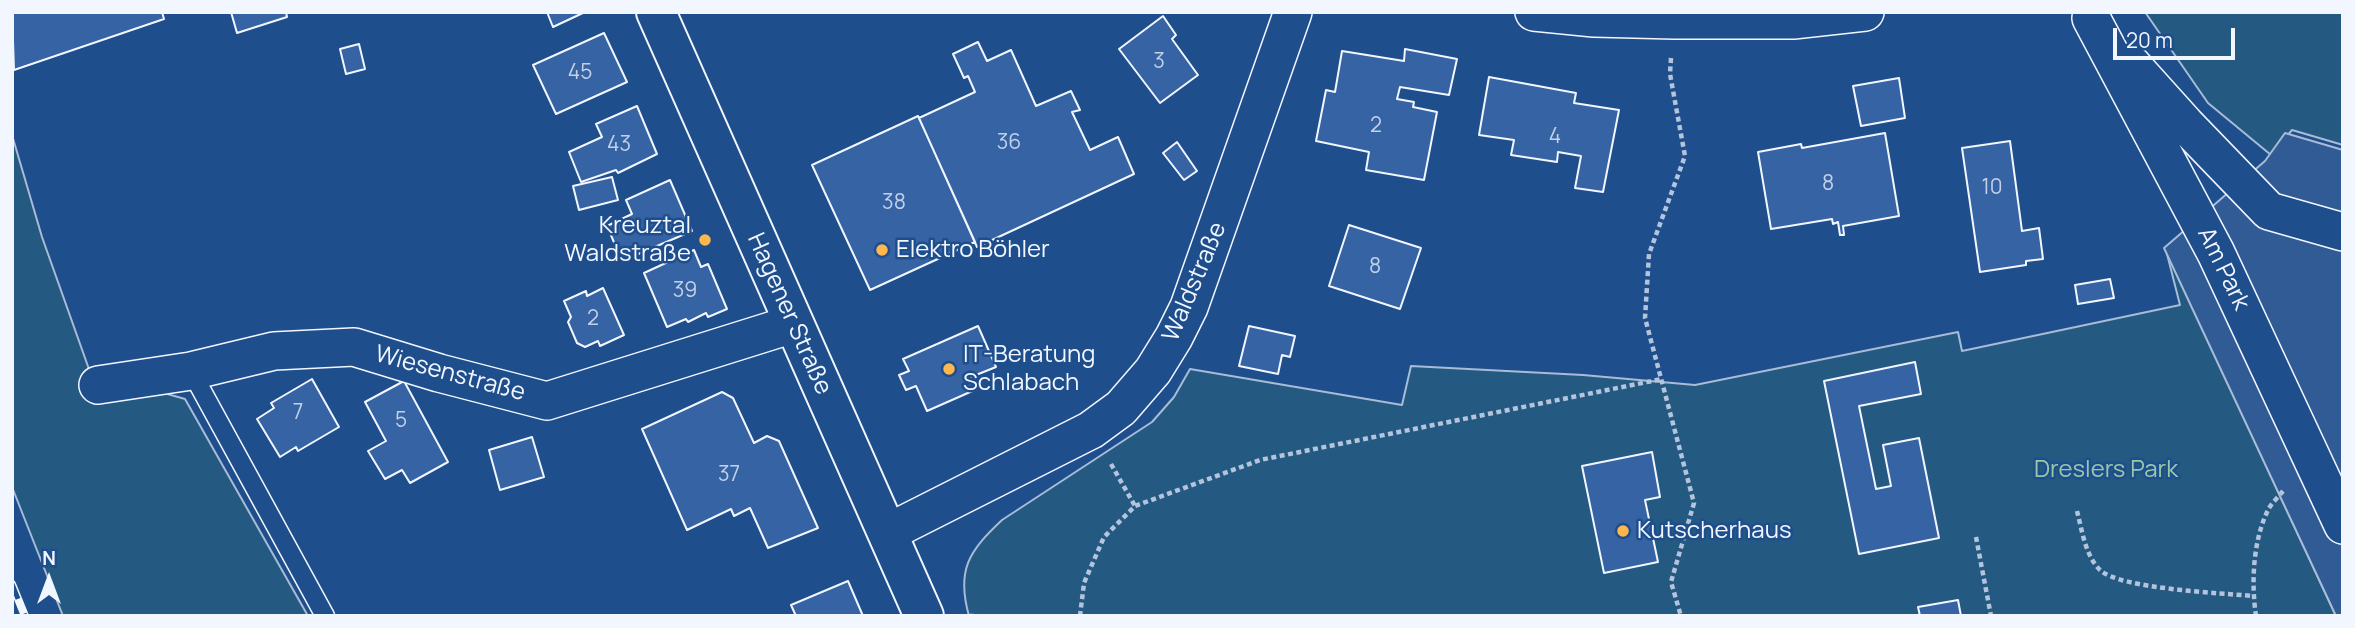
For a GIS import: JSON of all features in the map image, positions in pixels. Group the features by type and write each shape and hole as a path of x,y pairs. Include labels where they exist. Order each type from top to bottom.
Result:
{"main road":[{"name":"Hagener Straße","path":"656,12 924,616"}],"street":[{"name":"Waldstraße","path":"887,533 1091,430 1121,408 1153,371 1174,337 1198,287 1293,12"},
{"path":"1534,12 1594,18 1674,20 1793,20 1865,12"},
{"name":"Am Park","path":"2081,15 2269,211 2343,232"},
{"name":"Am Park","path":"2081,15 2216,253 2343,525"},
{"name":"Wiesenstraße","path":"98,385 191,371 274,351 354,348 548,401 793,324"}],"lane":[{"path":"191,371 326,616"}],"path":[{"path":"1674,20 1670,74 1685,156 1649,254 1645,318 1694,503 1671,582 1681,616"},
{"path":"1080,616 1084,583 1104,537 1135,506 1260,460 1662,379"},
{"path":"1091,430 1135,506"},
{"path":"2256,616 2253,596 2258,539 2270,507 2310,458"},
{"path":"2077,511 2092,560 2103,573 2125,581 2154,586 2253,596"},
{"path":"1976,537 1991,616"},
{"path":"969,616 978,616"}],"green space":[{"path":"2145,12 2343,12 2343,145 2292,130 2271,155 2208,103"},
{"path":"12,135 42,237 90,372 185,399 308,616 63,616 12,487"},
{"name":"Dreslers Park","path":"2166,250 2336,616 969,616 965,600 965,574 968,562 981,542 1002,520 1152,422 1174,397 1190,369 1402,405 1411,366 1583,375 1695,385 1958,332 1962,351 2180,305"}],"shaded area":[{"path":"2285,133 2343,150 2343,616 2336,616 2164,248 2265,161"}],"building":[{"path":"12,12 162,12 164,19 14,70"},
{"path":"231,12 286,12 287,17 237,33"},
{"path":"547,12 585,12 553,27"},
{"path":"1163,16 1176,35 1172,39 1198,75 1160,103 1119,49"},
{"path":"604,33 627,82 556,114 533,65"},
{"path":"978,42 987,61 1011,50 1036,106 1071,91 1080,110 1072,112 1090,150 1118,137 1134,174 977,247 919,118 975,92 968,76 964,78 953,54"},
{"path":"359,44 365,69 346,74 340,49"},
{"path":"1405,49 1457,59 1449,95 1400,87 1397,99 1414,102 1413,107 1437,112 1424,180 1366,170 1369,152 1316,141 1326,90 1335,92 1342,51 1404,61"},
{"path":"1489,77 1576,93 1574,103 1619,110 1603,192 1575,188 1581,156 1558,152 1557,162 1511,155 1514,140 1479,135"},
{"path":"1899,78 1905,118 1861,126 1853,86"},
{"path":"637,106 657,154 618,173 616,170 581,182 569,152 602,137 596,124"},
{"path":"918,116 975,242 870,290 812,165"},
{"path":"1885,133 1899,216 1843,226 1844,235 1840,235 1838,222 1833,224 1832,219 1771,229 1758,152 1801,144 1802,148"},
{"path":"2010,141 2022,231 2039,228 2043,259 2026,261 2026,265 1980,272 1962,148"},
{"path":"1177,142 1197,171 1184,180 1163,153"},
{"path":"612,177 618,200 579,210 573,186"},
{"path":"670,180 692,231 622,261 607,226 632,214 626,200"},
{"path":"1349,225 1421,248 1400,309 1329,286"},
{"path":"694,250 701,267 708,264 727,309 708,317 706,313 688,322 686,319 667,327 644,273"},
{"path":"2110,279 2114,298 2078,304 2075,285"},
{"path":"603,288 624,335 600,346 598,341 585,347 577,343 568,322 571,317 564,301 586,291 587,296"},
{"name":"IT-Beratung Schlabach","path":"978,326 996,367 971,377 977,389 927,411 916,386 906,390 899,375 909,371 903,359"},
{"path":"1249,326 1295,336 1290,357 1282,355 1278,374 1239,366"},
{"path":"1915,362 1921,394 1859,406 1876,489 1891,486 1883,445 1919,438 1939,538 1859,554 1824,381"},
{"path":"312,379 339,427 298,451 296,447 280,457 257,419 274,408 271,403"},
{"path":"404,381 448,462 410,483 402,470 385,479 368,451 386,441 365,402"},
{"path":"722,392 733,398 754,443 767,436 779,441 818,528 768,548 750,508 734,516 731,509 687,530 642,429"},
{"path":"532,437 544,477 500,490 489,450"},
{"name":"Kutscherhaus","path":"1652,452 1660,497 1645,500 1658,562 1604,573 1582,466"},
{"path":"848,581 863,616 796,616 791,605"},
{"path":"1958,600 1961,616 1920,616 1918,607"}],"railway":[{"path":"12,584 25,616"}],"place":[{"name":"Kreuztal Waldstraße","path":"705,240"},
{"name":"Elektro Böhler","path":"882,250"},
{"name":"IT-Beratung Schlabach","path":"949,369"},
{"name":"Kutscherhaus","path":"1623,531"}]}
